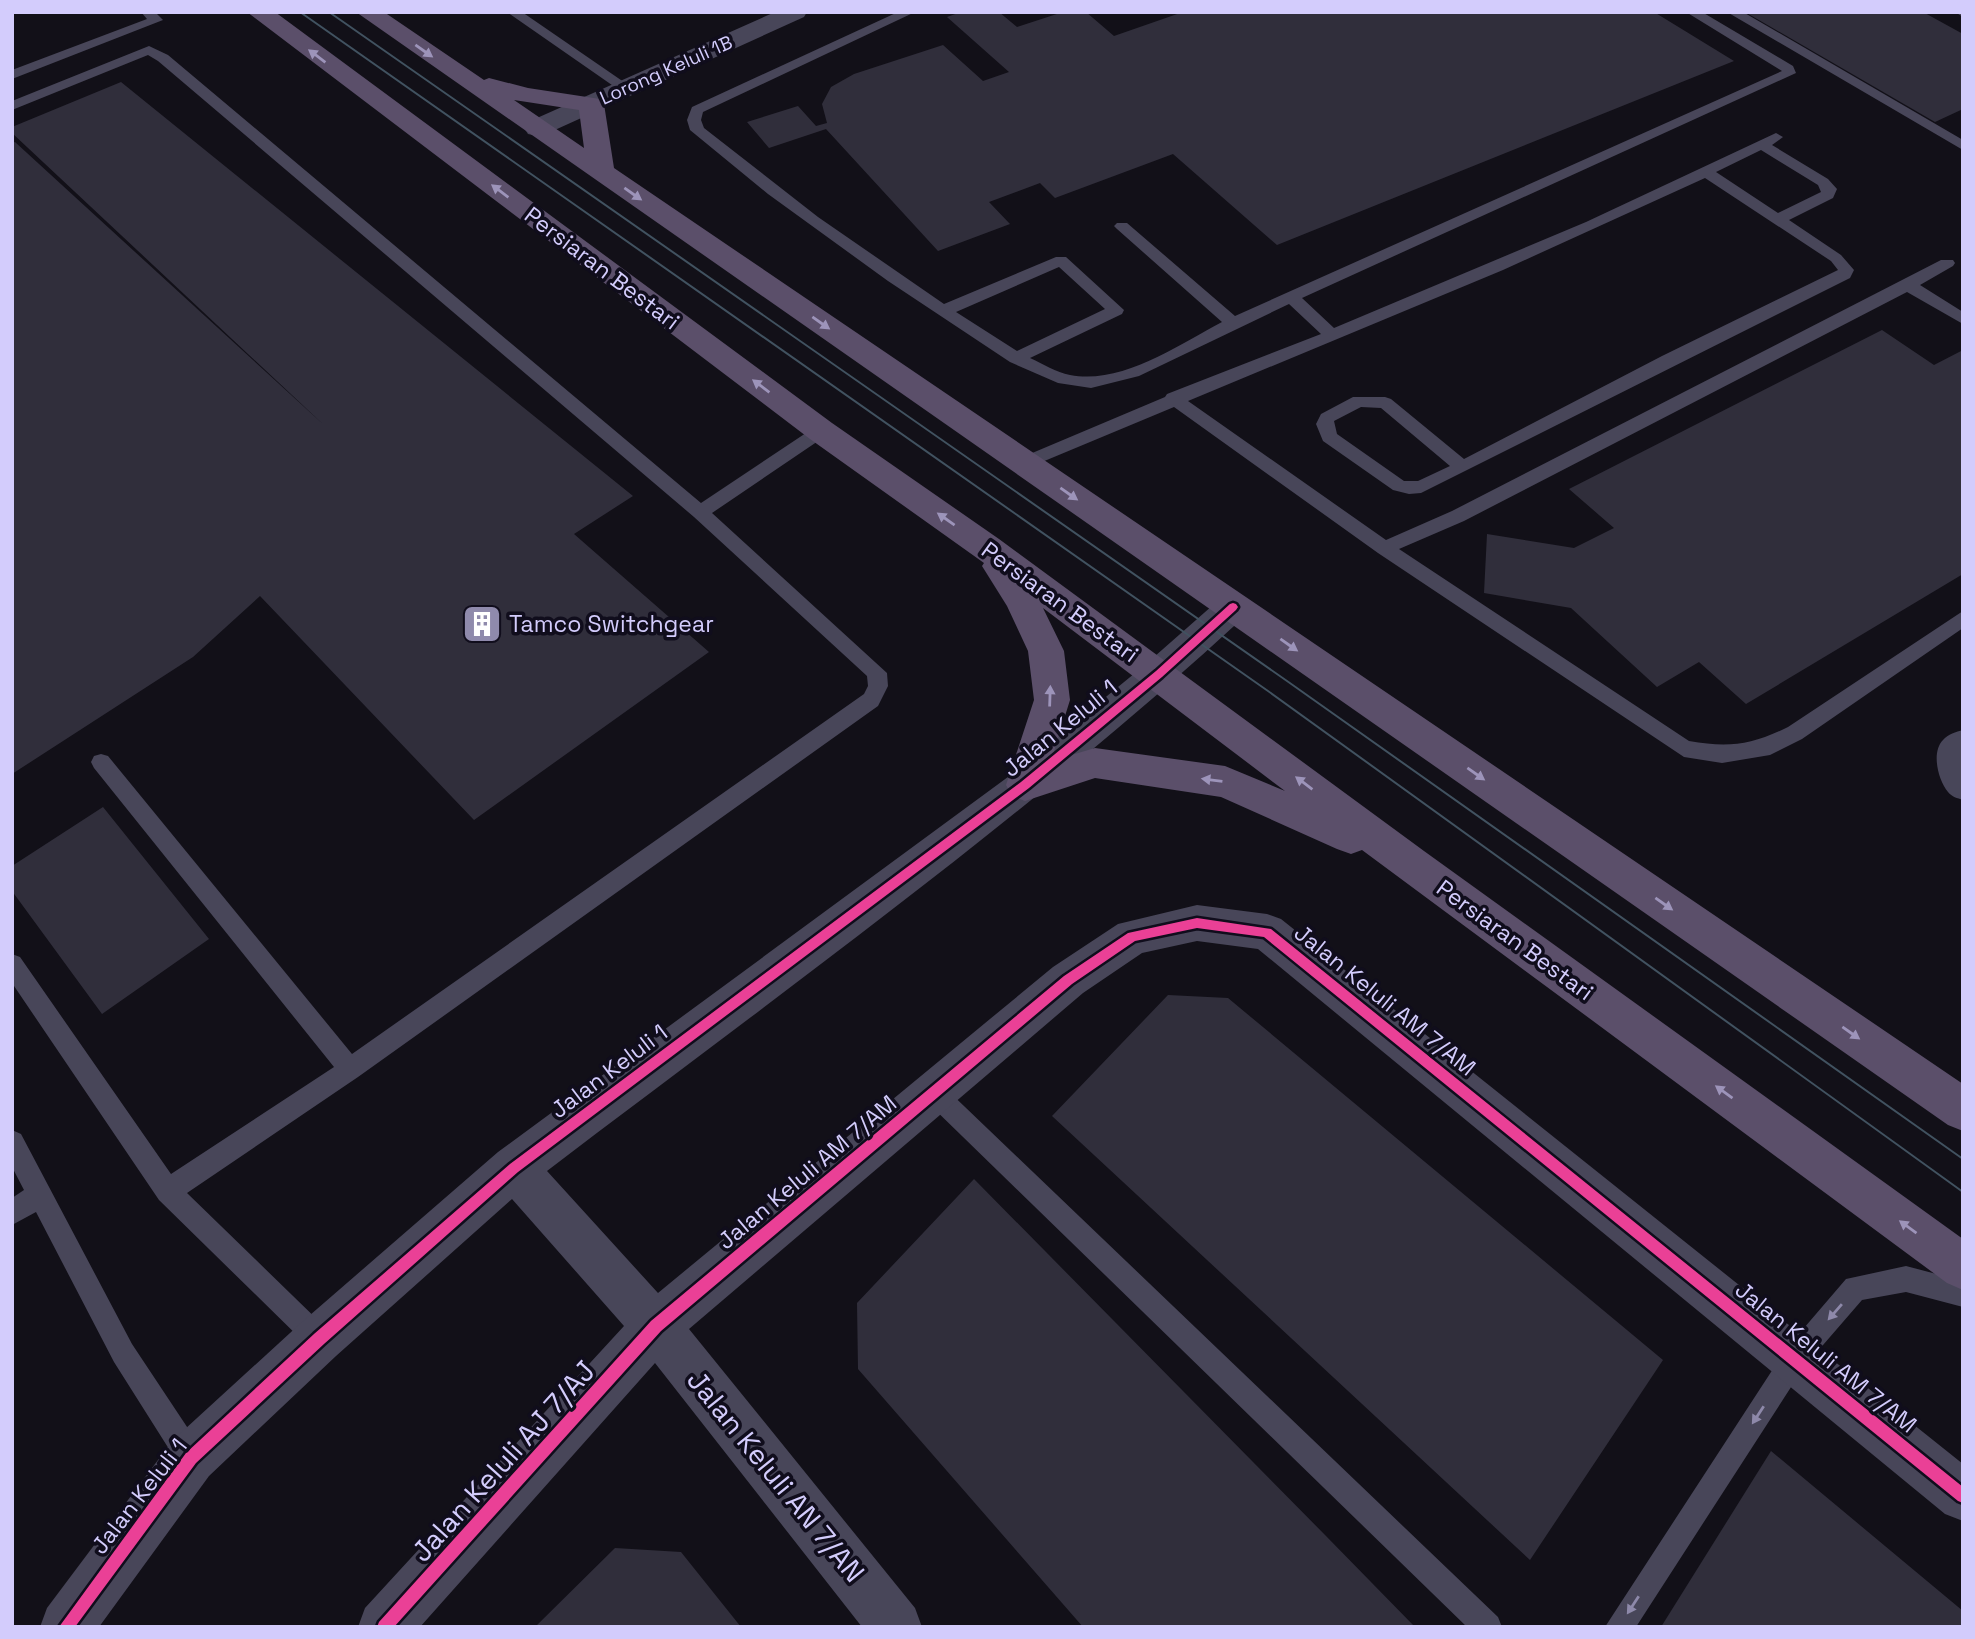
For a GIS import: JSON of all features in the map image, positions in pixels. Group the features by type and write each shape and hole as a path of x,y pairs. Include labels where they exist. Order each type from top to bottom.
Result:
{"main road":[{"name":"Persiaran Bestari","path":"259,12 821,432 988,548 1410,863 1963,1267"},
{"path":"368,12 1963,1110"},
{"path":"465,79 528,96 591,103 601,172"},
{"path":"988,548 1023,600 1046,651 1052,700 1025,785"},
{"path":"1025,785 1094,763 1224,782 1410,863"}],"street":[{"name":"Lorong Keluli 1B","path":"537,128 795,12"},
{"name":"Jalan Keluli 1","path":"66,1627 191,1458 319,1339 514,1168 1025,785 1159,674 1233,607"},
{"path":"1963,745 1955,751 1958,776 1963,784"},
{"name":"Jalan Keluli AM 7/AM","path":"656,1326 1068,980 1132,937 1198,923 1267,932 1963,1496"},
{"name":"Jalan Keluli AN 7/AN","path":"514,1168 656,1326 896,1627"},
{"name":"Jalan Keluli AJ 7/AJ","path":"384,1627 656,1326"}],"lane":[{"path":"12,75 156,20 147,12"},
{"path":"513,12 627,89"},
{"path":"909,12 697,110 694,120 697,130 756,180 943,311 1016,358 1055,377 1089,383 1112,380 1789,73 1788,69 1692,12"},
{"path":"1732,12 1963,146"},
{"path":"12,106 149,50 184,76 700,512 877,673 878,686 870,700 350,1069 168,1191"},
{"path":"1024,463 1173,398 1461,282 1706,172 1776,136"},
{"path":"1761,144 1822,181 1830,189 1828,195 1780,219"},
{"path":"1463,467 1385,403 1359,401 1327,418 1325,424 1329,437 1336,443 1399,486 1421,487 1463,467 1668,360 1844,274 1846,270 1836,258 1706,172"},
{"path":"1122,226 1233,323"},
{"path":"943,311 1061,260 1115,310 1016,358"},
{"path":"1384,548 1470,509 1947,263"},
{"path":"1908,285 1963,319"},
{"path":"1292,299 1331,334"},
{"path":"1173,398 1384,548 1684,748 1722,755 1763,749 1795,733 1963,618"},
{"path":"700,512 821,432"},
{"path":"101,762 350,1069"},
{"path":"12,964 168,1191 319,1339"},
{"path":"933,1092 1488,1627"},
{"path":"12,1142 123,1353 191,1458"},
{"path":"12,1213 41,1194"},
{"path":"1619,1627 1795,1358 1855,1288 1906,1279 1963,1294"}],"building":[{"path":"961,12 999,12 1017,27 1063,12 1086,12 1114,36 1183,12 1654,12 1734,61 1277,245 1173,154 1055,198 1040,183 989,202 1010,224 938,251 826,129 769,148 747,122 798,106 816,126 827,123 822,104 831,87 854,74 943,45 983,81 1009,72 947,17"},
{"path":"1745,12 1923,12 1963,34 1963,109 1935,122"},
{"path":"121,82 633,496 574,534 709,652 474,820 260,596 193,657 12,774 12,143 15,142 325,426 12,133 12,127"},
{"path":"1882,330 1934,365 1963,350 1963,574 1746,704 1699,662 1657,687 1571,608 1484,593 1487,534 1574,548 1614,528 1569,489"},
{"path":"103,807 209,939 102,1014 12,891 12,866"},
{"path":"1168,995 1228,998 1663,1360 1530,1560 1052,1116"},
{"path":"974,1179 1415,1627 1083,1627 858,1369 857,1303"},
{"path":"1771,1451 1963,1611 1963,1627 1661,1627"},
{"path":"615,1548 681,1552 741,1627 535,1627"}],"tram line":[{"path":"300,12 1268,691 1963,1192"},
{"path":"329,12 1287,681 1963,1159"}],"cycle path":[{"path":"66,1627 191,1458 319,1339 514,1168 1025,785 1159,674 1233,607"},
{"path":"384,1627 656,1326 1068,980 1132,937 1197,923 1267,932 1963,1496"}],"place":[{"name":"Tamco Switchgear","path":"482,624"}]}
